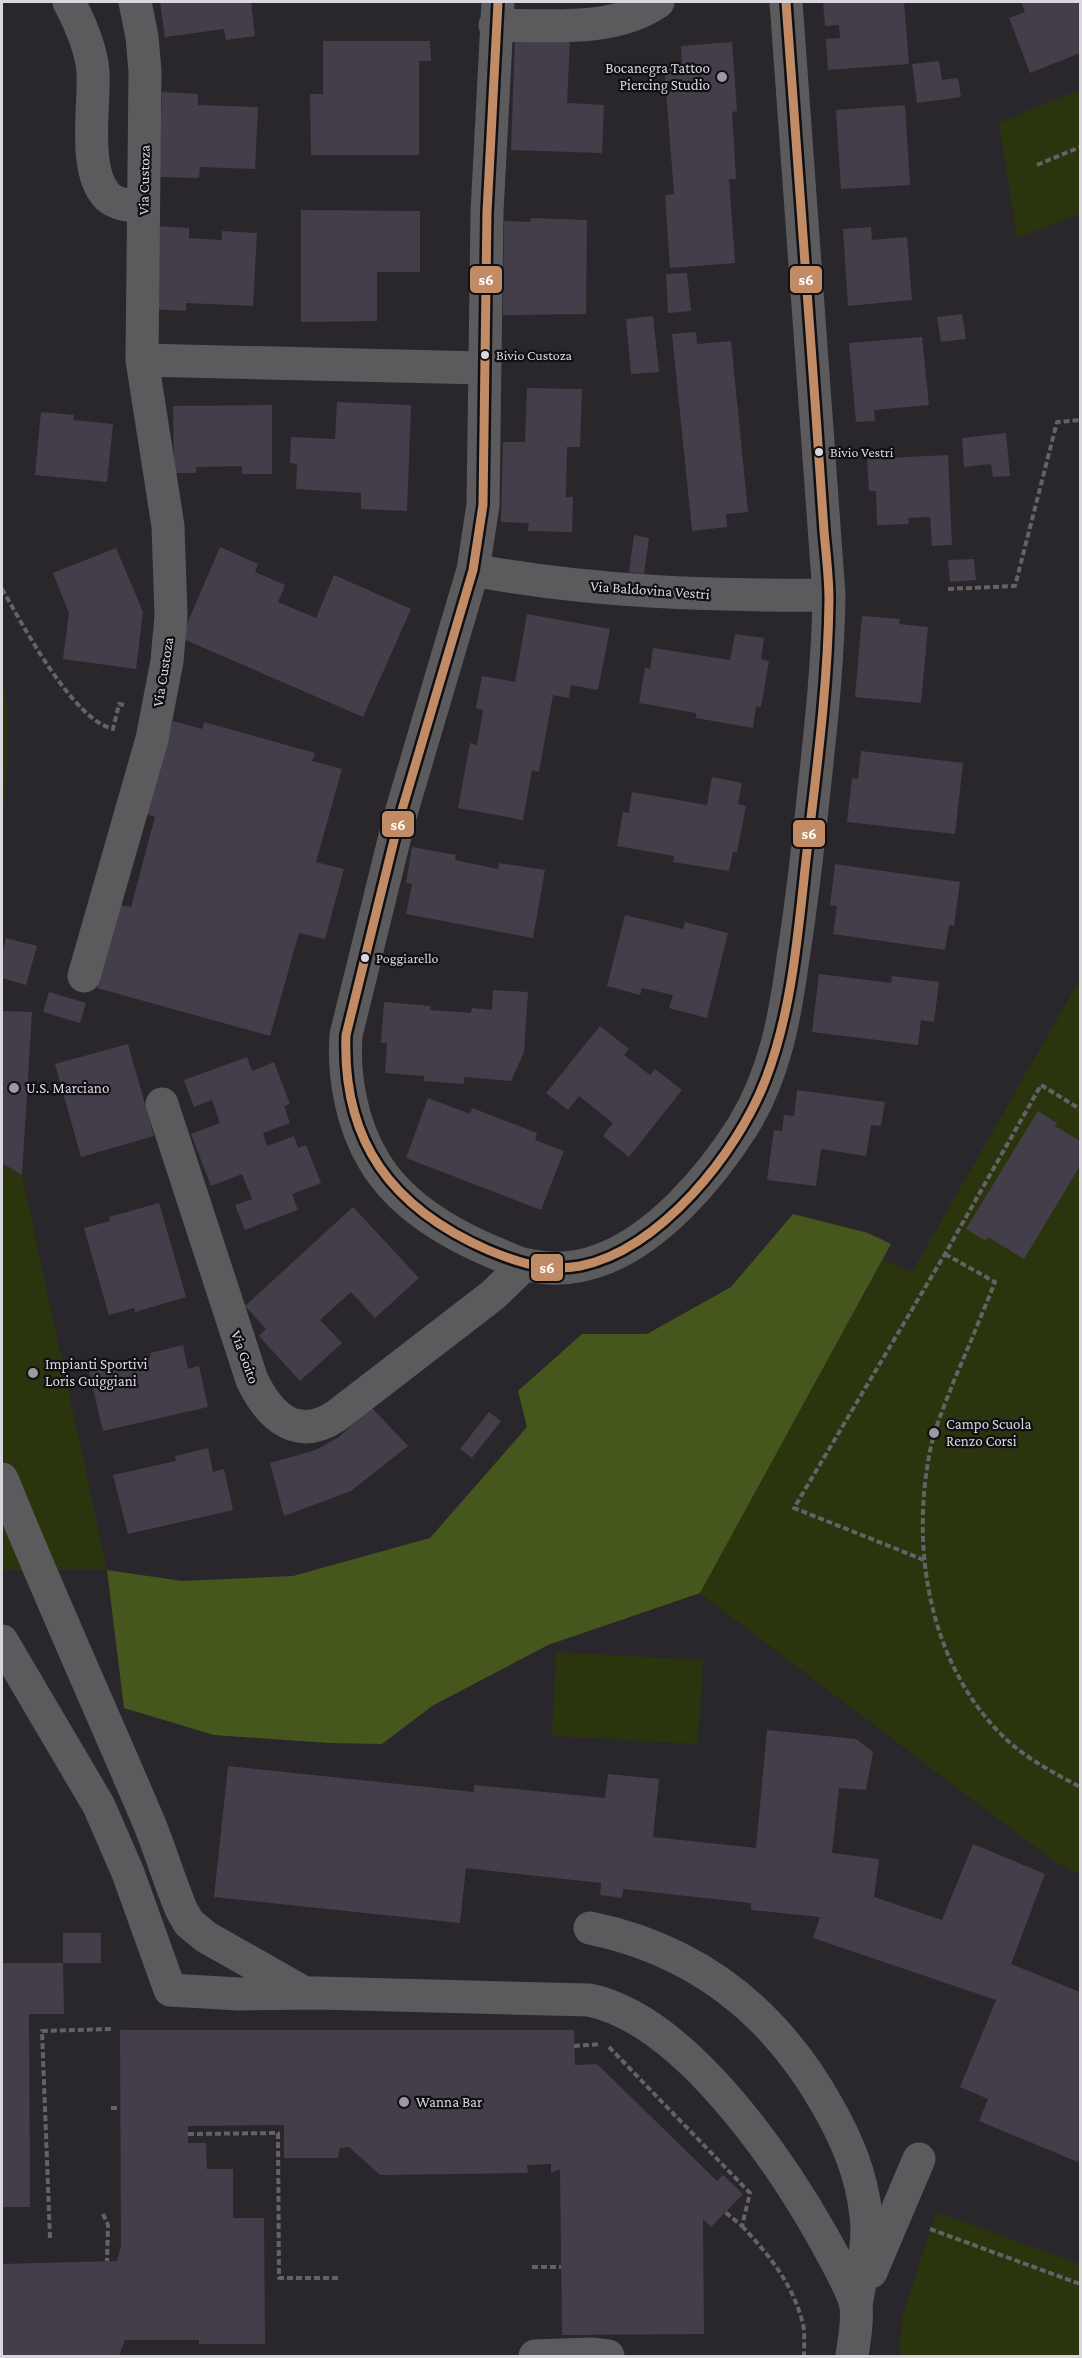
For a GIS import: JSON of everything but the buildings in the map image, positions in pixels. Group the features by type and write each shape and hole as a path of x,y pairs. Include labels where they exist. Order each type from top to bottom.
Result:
{"street":[{"path":"69,2 86,42 92,69 95,174 109,197 123,204 143,207"},
{"name":"Via Custoza","path":"84,976 152,739 169,637 171,594 168,526 142,360 145,71 142,37 135,2"},
{"path":"658,2 635,15 603,22 496,13 487,212 483,368 483,504 472,570 388,865 346,1035 347,1079 362,1135 375,1162 395,1187 424,1213 453,1234 524,1265 557,1269 601,1260 640,1240 672,1215 725,1153 744,1124 775,1056 785,1018 802,902 827,666 829,595 786,2"},
{"path":"142,360 483,368"},
{"name":"Via Baldovina Vestri","path":"472,570 549,582 728,596 829,595"},
{"name":"Via Goito","path":"162,1104 249,1373 256,1389 271,1411 295,1426 318,1427 336,1416 493,1295 524,1265"},
{"path":"2,1479 49,1597 90,1685 152,1830 182,1911 189,1923 206,1937 304,1993"},
{"path":"2,1641 99,1806 128,1873 170,1990 239,1994 304,1993 589,2000 619,2009 663,2038 704,2074 730,2101 758,2137 803,2204 835,2258 856,2306"},
{"path":"590,1928 650,1945 691,1964 717,1980 743,1999 767,2022 815,2084 850,2150 862,2188 867,2219 852,2356"},
{"path":"856,2306 920,2159"},
{"path":"535,2356 591,2354 608,2356"}],"path":[{"path":"1037,165 1080,147"},
{"path":"948,589 1015,586 1057,422 1080,420"},
{"path":"2,589 51,672 80,706 104,727 113,729"},
{"path":"924,1560 794,1508 945,1254 1041,1084 1080,1109"},
{"path":"945,1254 995,1281 938,1420 930,1450 923,1514 924,1560 930,1597 952,1666 968,1694 1008,1741 1047,1769 1080,1787"},
{"path":"50,2238 42,2031 112,2029"},
{"path":"574,2046 605,2044 750,2193 742,2226"},
{"path":"111,2108 120,2108"},
{"path":"188,2134 278,2133 279,2278 339,2278"},
{"path":"725,2212 742,2226 767,2253 785,2279 803,2326 804,2356"},
{"path":"103,2214 108,2225 107,2261"},
{"path":"930,2229 1080,2284"},
{"path":"532,2267 561,2267"}],"green space":[{"path":"1080,89 1080,214 1017,238 999,123"},
{"path":"2,670 8,716 2,830"},
{"name":"Campo Scuola Renzo Corsi","path":"1080,979 1080,1874 1055,1862 700,1593 883,1260 912,1272"},
{"name":"Impianti Sportivi Loris Guiggiani","path":"2,1163 22,1175 107,1570 2,1570"},
{"path":"793,1214 868,1233 891,1244 700,1593 548,1645 432,1706 382,1744 329,1743 214,1735 124,1708 107,1570 182,1581 293,1576 430,1538 527,1427 518,1391 582,1334 647,1334 731,1287"},
{"path":"556,1652 703,1660 698,1744 552,1736"},
{"path":"936,2212 1080,2264 1080,2356 899,2356 902,2318"}],"transit line":[{"name":"s6","path":"498,2 487,212 483,505 473,570 399,820 346,1035 347,1073 353,1108 364,1139 379,1167 400,1192 425,1214 454,1233 488,1250 522,1262 556,1268 580,1266 610,1256 639,1240 666,1219 692,1194 736,1138 752,1109 774,1055 788,1000 797,944 821,730 829,600 786,2"}],"place":[{"name":"Bocanegra Tattoo Piercing Studio","path":"722,77"},
{"name":"Bivio Custoza","path":"485,355"},
{"name":"Bivio Vestri","path":"819,452"},
{"name":"Poggiarello","path":"365,958"},
{"name":"U.S. Marciano","path":"14,1088"},
{"name":"Impianti Sportivi Loris Guiggiani","path":"33,1373"},
{"name":"Campo Scuola Renzo Corsi","path":"934,1433"},
{"name":"Wanna Bar","path":"404,2102"}]}
